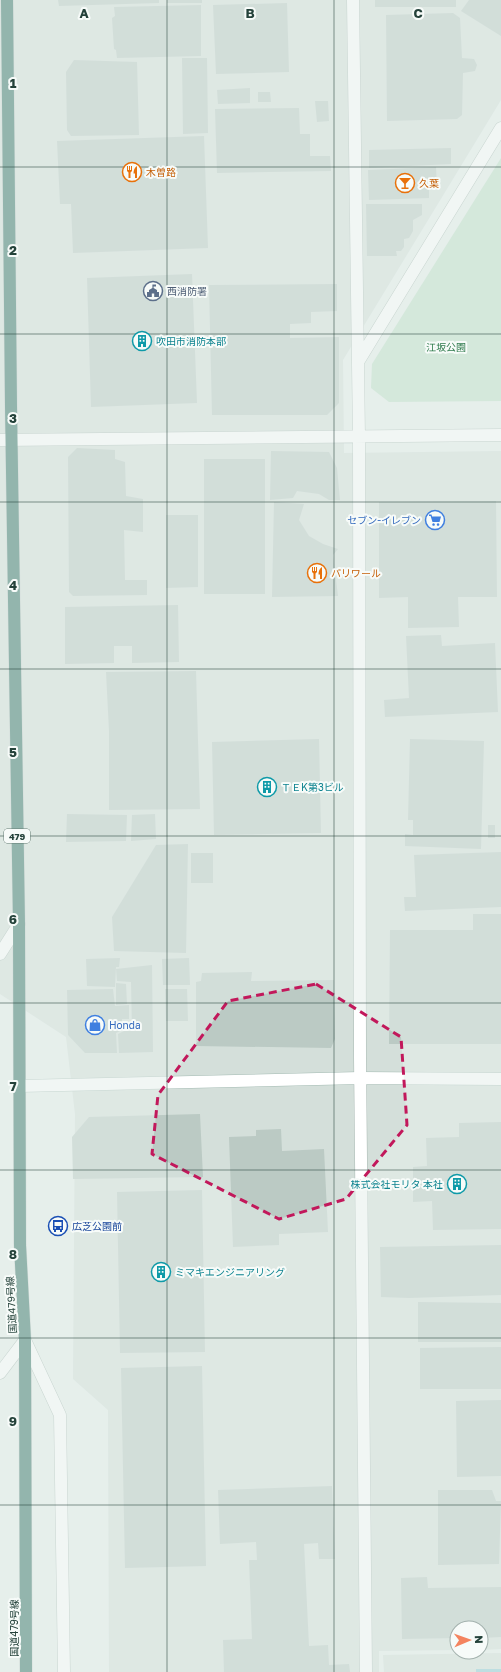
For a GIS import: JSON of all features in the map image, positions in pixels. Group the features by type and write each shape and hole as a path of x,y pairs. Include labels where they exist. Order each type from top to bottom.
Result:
{"highway":[{"name":"国道479号線","path":"7,0 6,440 19,924 20,1245 25,1340 26,1672"}],"street":[{"path":"353,0 359,437 360,1078 366,1672"},
{"path":"358,362 501,128"},
{"path":"6,440 501,435"},
{"path":"0,954 19,924"},
{"path":"20,1086 360,1078 501,1079"},
{"path":"0,1373 25,1340 60,1415 64,1672"}],"highlighted area":[{"path":"316,984 401,1037 407,1125 346,1199 279,1219 152,1154 158,1095 228,1001"}],"shaded area":[{"path":"0,0 501,0 501,100 343,360 344,453 501,451 501,1649 489,1650 489,1620 449,1620 449,1650 379,1651 379,1672 109,1672 108,1410 73,1379 75,1114 66,1037 0,994"},
{"path":"489,1653 501,1653 501,1672 384,1672 383,1655 449,1654 449,1660 489,1660"}],"green space":[{"name":"江坂公園","path":"501,158 501,401 389,402 371,388 372,364"}],"water":[{"path":"476,1669 501,1669 501,1672 476,1672"}],"building":[{"path":"58,0 159,0 159,3 59,6"},
{"path":"167,0 202,0 202,3 167,3"},
{"path":"375,0 456,0 456,7 375,7"},
{"path":"469,0 501,0 501,36 461,11"},
{"path":"287,3 289,72 216,74 213,5"},
{"path":"201,5 201,56 117,58 116,50 114,49 112,18 115,16 114,7"},
{"path":"453,13 460,18 462,58 474,59 477,65 475,71 463,73 462,115 457,119 387,121 386,15"},
{"path":"182,58 207,58 208,133 183,134"},
{"path":"74,60 137,62 139,135 71,136 67,130 66,72"},
{"path":"250,88 250,103 218,104 217,90"},
{"path":"258,92 270,92 271,102 258,102"},
{"path":"315,101 328,101 329,121 317,122"},
{"path":"299,108 300,134 310,134 310,156 330,156 331,171 217,173 215,109"},
{"name":"木曽路","path":"204,136 208,248 73,253 71,204 60,204 57,141"},
{"path":"451,148 451,164 369,168 369,150"},
{"path":"436,167 437,189 429,189 429,198 369,200 368,170"},
{"path":"366,204 422,204 422,215 413,220 413,231 409,238 404,239 404,247 401,251 396,251 397,256 367,256"},
{"name":"吹田市消防本部","path":"192,274 197,403 91,407 87,278"},
{"path":"337,284 337,311 311,312 311,323 290,324 290,338 339,337 339,403 327,415 212,415 209,285"},
{"path":"77,448 115,450 115,459 125,462 126,496 143,499 143,532 124,530 125,580 147,580 147,595 73,596 69,592 68,457"},
{"path":"271,451 329,452 337,468 340,500 329,500 319,494 297,491 293,498 270,500"},
{"path":"204,459 265,459 265,594 204,594"},
{"path":"496,501 497,597 458,597 459,627 408,628 408,597 379,598 379,502"},
{"path":"274,502 304,504 299,520 309,536 323,544 338,549 333,555 338,596 272,597"},
{"path":"166,515 198,515 198,587 166,588"},
{"path":"178,605 179,662 132,663 132,646 114,646 114,663 65,664 65,607"},
{"path":"441,635 442,646 495,643 498,712 385,717 384,700 409,698 406,636"},
{"path":"196,671 200,809 109,810 109,731 106,672"},
{"name":"ＴＥK第3ビル","path":"319,739 321,833 214,835 212,742"},
{"path":"410,739 484,741 481,849 405,846 405,834 413,835 413,820 408,820"},
{"path":"67,814 127,815 126,841 66,842"},
{"path":"155,814 156,839 131,841 132,815"},
{"path":"488,825 495,825 495,838 488,838"},
{"path":"188,844 186,953 114,951 112,917 156,845"},
{"path":"501,852 501,907 405,911 404,897 416,897 414,855"},
{"path":"191,853 213,853 213,883 191,883"},
{"path":"473,914 501,914 501,1044 389,1044 390,930 473,930"},
{"path":"120,958 119,967 116,967 115,987 87,986 86,959"},
{"path":"189,958 190,985 163,985 162,959"},
{"path":"152,965 153,1052 119,1053 118,1034 124,1031 132,1031 131,982 117,981 116,969"},
{"path":"252,972 251,981 334,980 335,1039 331,1048 196,1046 196,982 201,981 202,973"},
{"path":"116,983 126,984 127,1004 116,1005"},
{"name":"Honda","path":"113,989 115,1006 129,1005 129,1019 122,1019 122,1030 116,1033 117,1053 85,1053 68,1035 67,990"},
{"path":"165,989 187,989 188,1021 166,1021"},
{"path":"200,1114 203,1177 73,1179 72,1137 89,1117"},
{"name":"株式会社モリタ 本社","path":"501,1122 501,1229 433,1230 432,1201 413,1202 413,1167 427,1166 426,1138 459,1137 459,1123"},
{"path":"281,1129 282,1151 324,1149 328,1232 279,1234 279,1245 233,1247 229,1137 256,1136 256,1130"},
{"name":"ミマキエンジニアリング","path":"202,1190 205,1352 120,1353 117,1192"},
{"path":"501,1245 501,1295 409,1298 381,1297 380,1247"},
{"path":"418,1302 501,1303 501,1342 418,1342"},
{"path":"501,1347 501,1389 420,1389 420,1348"},
{"path":"202,1366 206,1566 125,1568 121,1368"},
{"path":"501,1400 501,1476 457,1477 456,1401"},
{"path":"332,1486 335,1559 319,1559 318,1543 304,1544 309,1646 328,1645 329,1665 349,1664 350,1672 224,1672 223,1640 252,1639 249,1560 257,1560 256,1542 220,1544 218,1490"},
{"path":"438,1490 492,1490 496,1501 501,1501 499,1564 438,1565"},
{"path":"427,1577 428,1588 501,1587 501,1637 489,1638 489,1620 449,1620 449,1638 402,1639 401,1578"}],"place":[{"name":"木曽路","path":"132,172"},
{"name":"久葉","path":"405,183"},
{"name":"西消防署","path":"153,291"},
{"name":"吹田市消防本部","path":"142,341"},
{"name":"セブン-イレブン","path":"435,520"},
{"name":"パリワール","path":"317,573"},
{"name":"ＴＥK第3ビル","path":"267,787"},
{"name":"Honda","path":"95,1025"},
{"name":"株式会社モリタ 本社","path":"457,1184"},
{"name":"広芝公園前","path":"58,1226"},
{"name":"ミマキエンジニアリング","path":"161,1272"}]}
